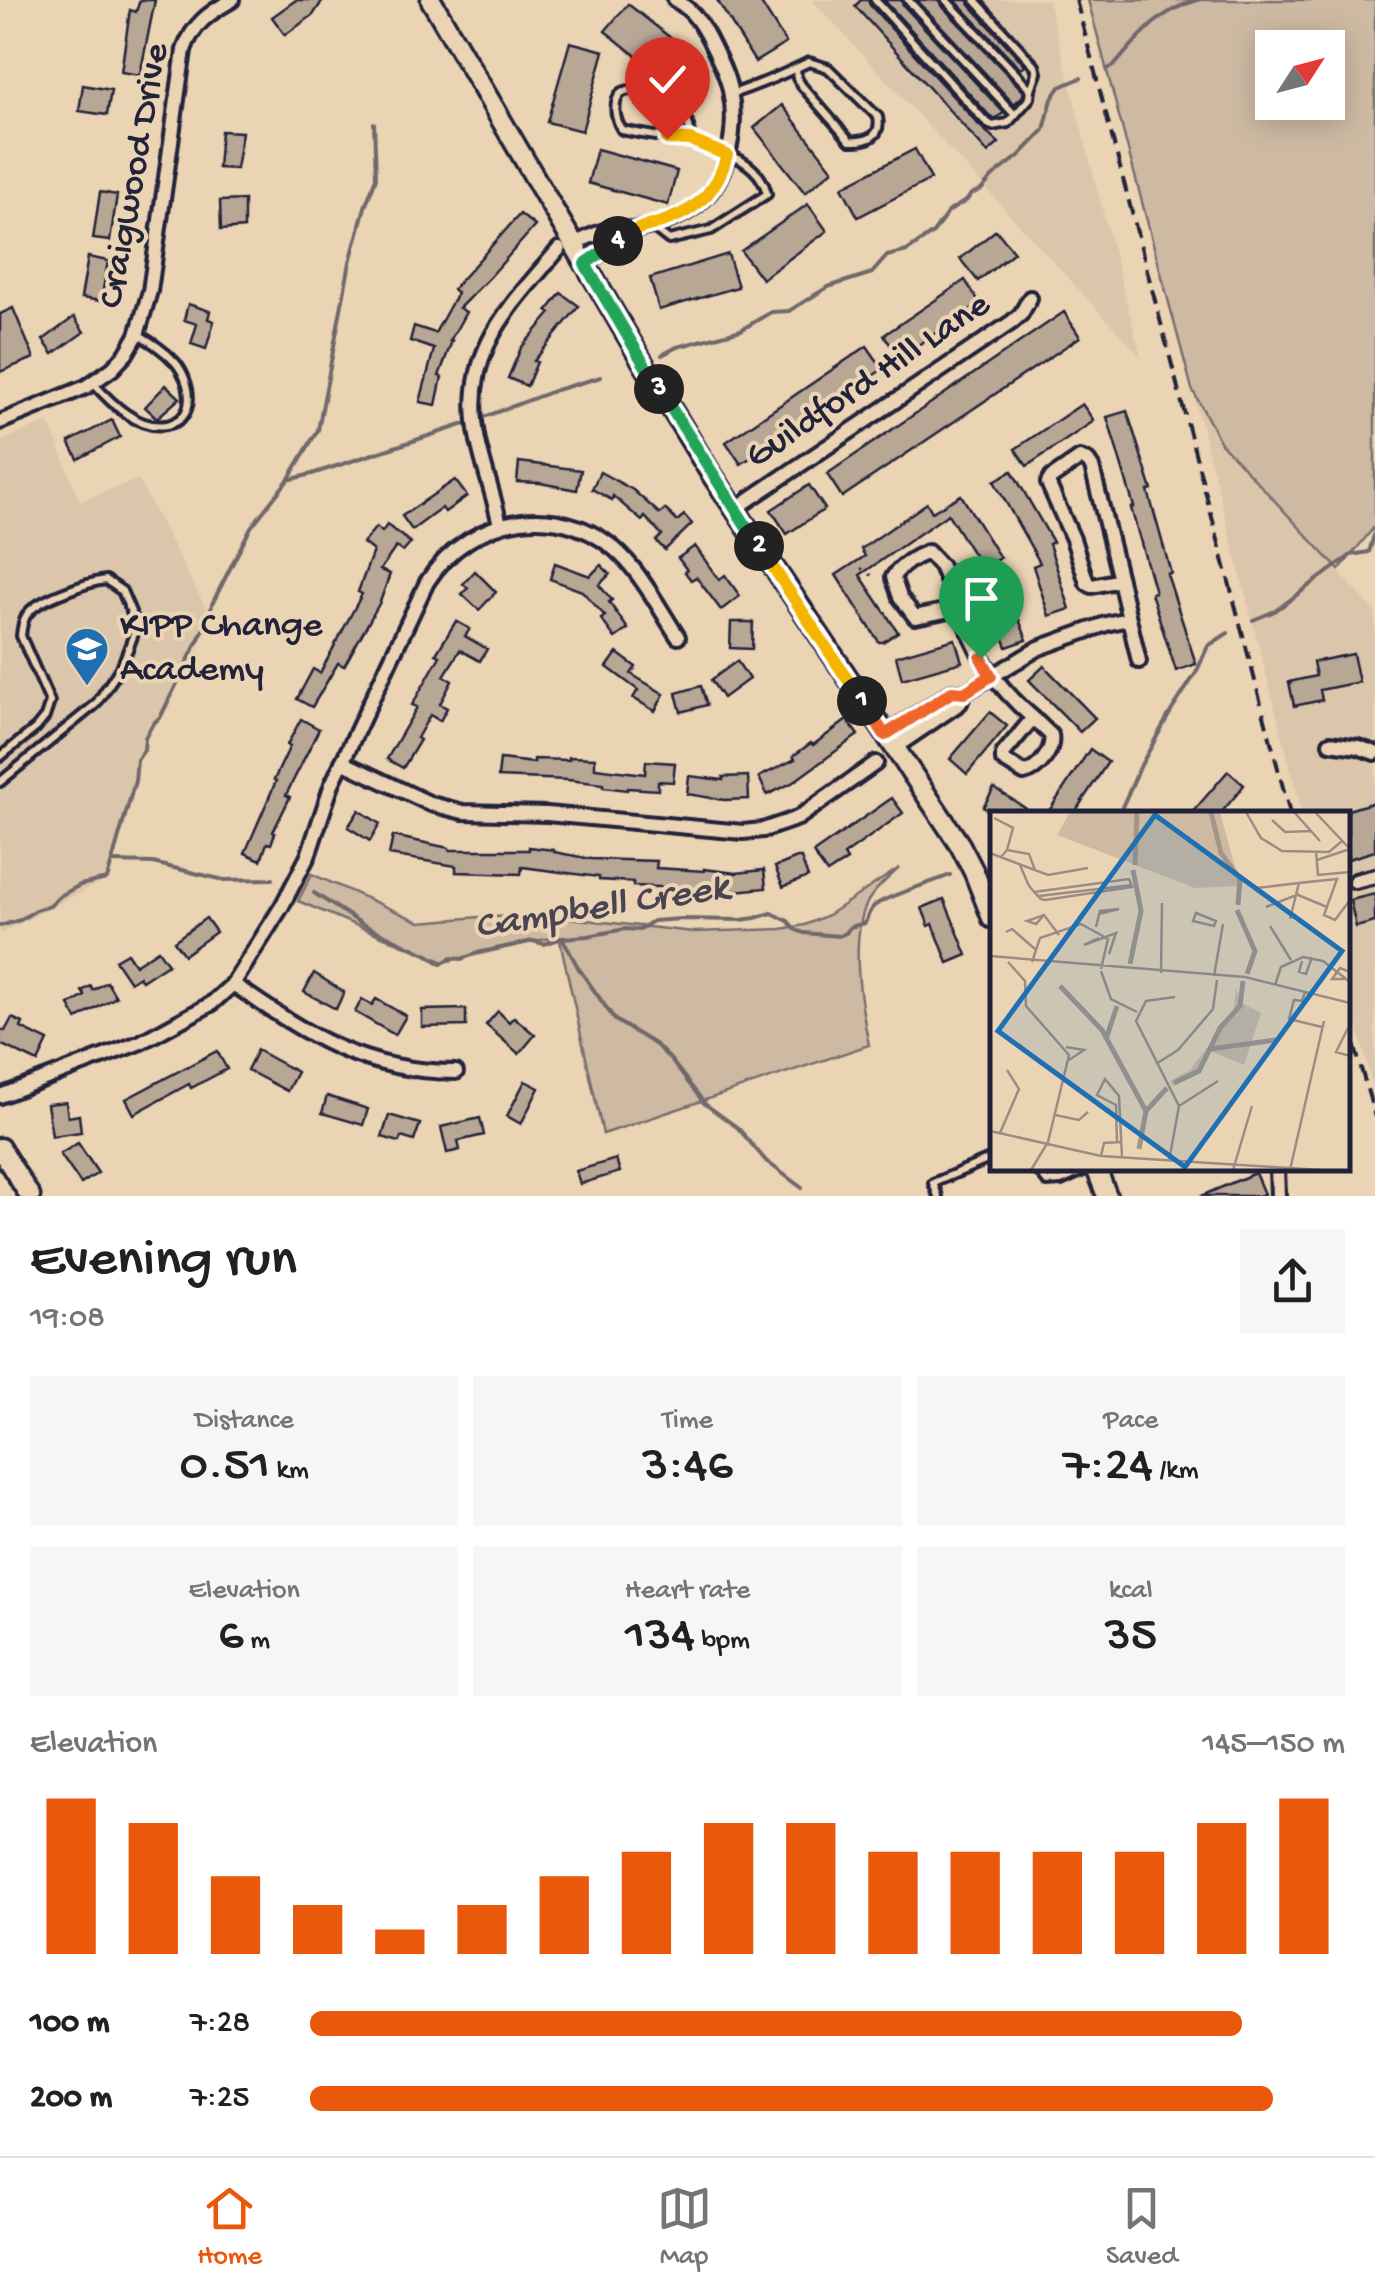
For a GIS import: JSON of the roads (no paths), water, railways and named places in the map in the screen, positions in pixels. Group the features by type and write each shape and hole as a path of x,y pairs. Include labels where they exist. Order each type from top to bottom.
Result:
{"street":[{"path":"431,0 566,246 585,264 735,509 960,845 990,913"},
{"path":"500,524 475,420 477,375 498,322 566,246 616,228 630,230 670,220 700,203 716,183 727,155 732,137 731,94 722,66 698,20 674,0"},
{"name":"Craigwood Drive","path":"0,422 94,383 119,361 138,334 150,292 184,50 194,28 223,2"},
{"path":"585,264 630,230"},
{"name":"Guildford Hill Lane","path":"735,509 1012,322 1030,298"},
{"path":"1120,580 1086,584 1073,539 1048,482 1080,458 1092,467 1120,580 1139,662"},
{"path":"0,1096 142,1042 211,1004 233,984 308,856 332,784 432,574 460,544 500,524 521,520 572,526 602,540 625,559 678,637"},
{"path":"959,608 916,617 900,597 892,577 916,557 928,552 934,556 940,566 959,608 973,642 991,676 1033,718"},
{"path":"890,742 960,702 964,693 1039,648 1128,619"},
{"path":"1330,742 1375,753"},
{"path":"342,762 431,804 463,812 547,814 742,832 763,830 798,818 876,763"},
{"path":"1356,881 1375,876"},
{"path":"233,984 334,1048 392,1066 456,1072"},
{"path":"0,1148 30,1196"},
{"path":"1094,1171 1107,1196"},
{"path":"1277,1171 1278,1196"}],"lane":[{"path":"875,0 992,126 1008,123 1030,98 1037,73 1035,66 974,0"},
{"path":"908,0 1015,115"},
{"path":"946,0 1031,90"},
{"path":"731,94 809,62 828,68 878,117 880,126 875,136 866,142 850,141 802,86 796,68"},
{"path":"650,225 670,240 712,230 767,194 764,181 752,166 690,140 622,130 615,120 618,98 626,91 638,91 685,117 690,140"},
{"path":"94,383 107,399 147,423 166,426 181,418 191,396 190,386 177,364 138,334"},
{"path":"0,758 36,728 50,702 22,636 29,610 85,583 106,580 122,592 137,626 122,665 96,704 0,782"},
{"path":"938,1196 932,1182 990,1159"},
{"path":"1038,1171 1047,1182 1086,1171"}],"waterway":[{"path":"1107,69 1161,18 1198,0"},
{"path":"662,355 677,347 741,330 771,312 789,311 828,287 872,273 887,256 907,251 933,233 948,212 981,190 1019,156 1044,130 1052,99 1060,87 1081,78"},
{"path":"0,926 50,906 80,885 107,879 145,738 161,716 251,527 288,480 318,430 350,262 376,178 374,123"},
{"path":"484,417 601,377"},
{"path":"288,480 465,424"},
{"name":"Campbell Creek","path":"1253,620 1275,611 1351,555 1369,552 1375,532"},
{"name":"Campbell Creek","path":"1123,811 1141,765 1208,646 1228,633"},
{"name":"Campbell Creek","path":"112,862 153,863 224,880 273,879"},
{"name":"Campbell Creek","path":"314,893 362,924 441,964 451,958 462,959 533,941 544,944 562,938 639,930 653,921 681,919 741,920 772,913 804,933 839,936 850,927 865,923 877,904 950,875"},
{"path":"562,938 615,1020 656,1045 705,1104 738,1128 766,1161 802,1188"}],"railway":[{"path":"1076,0 1289,811"},
{"path":"1350,1030 1375,1117"}],"place":[{"name":"KIPP Change Academy","path":"87,687"}]}
